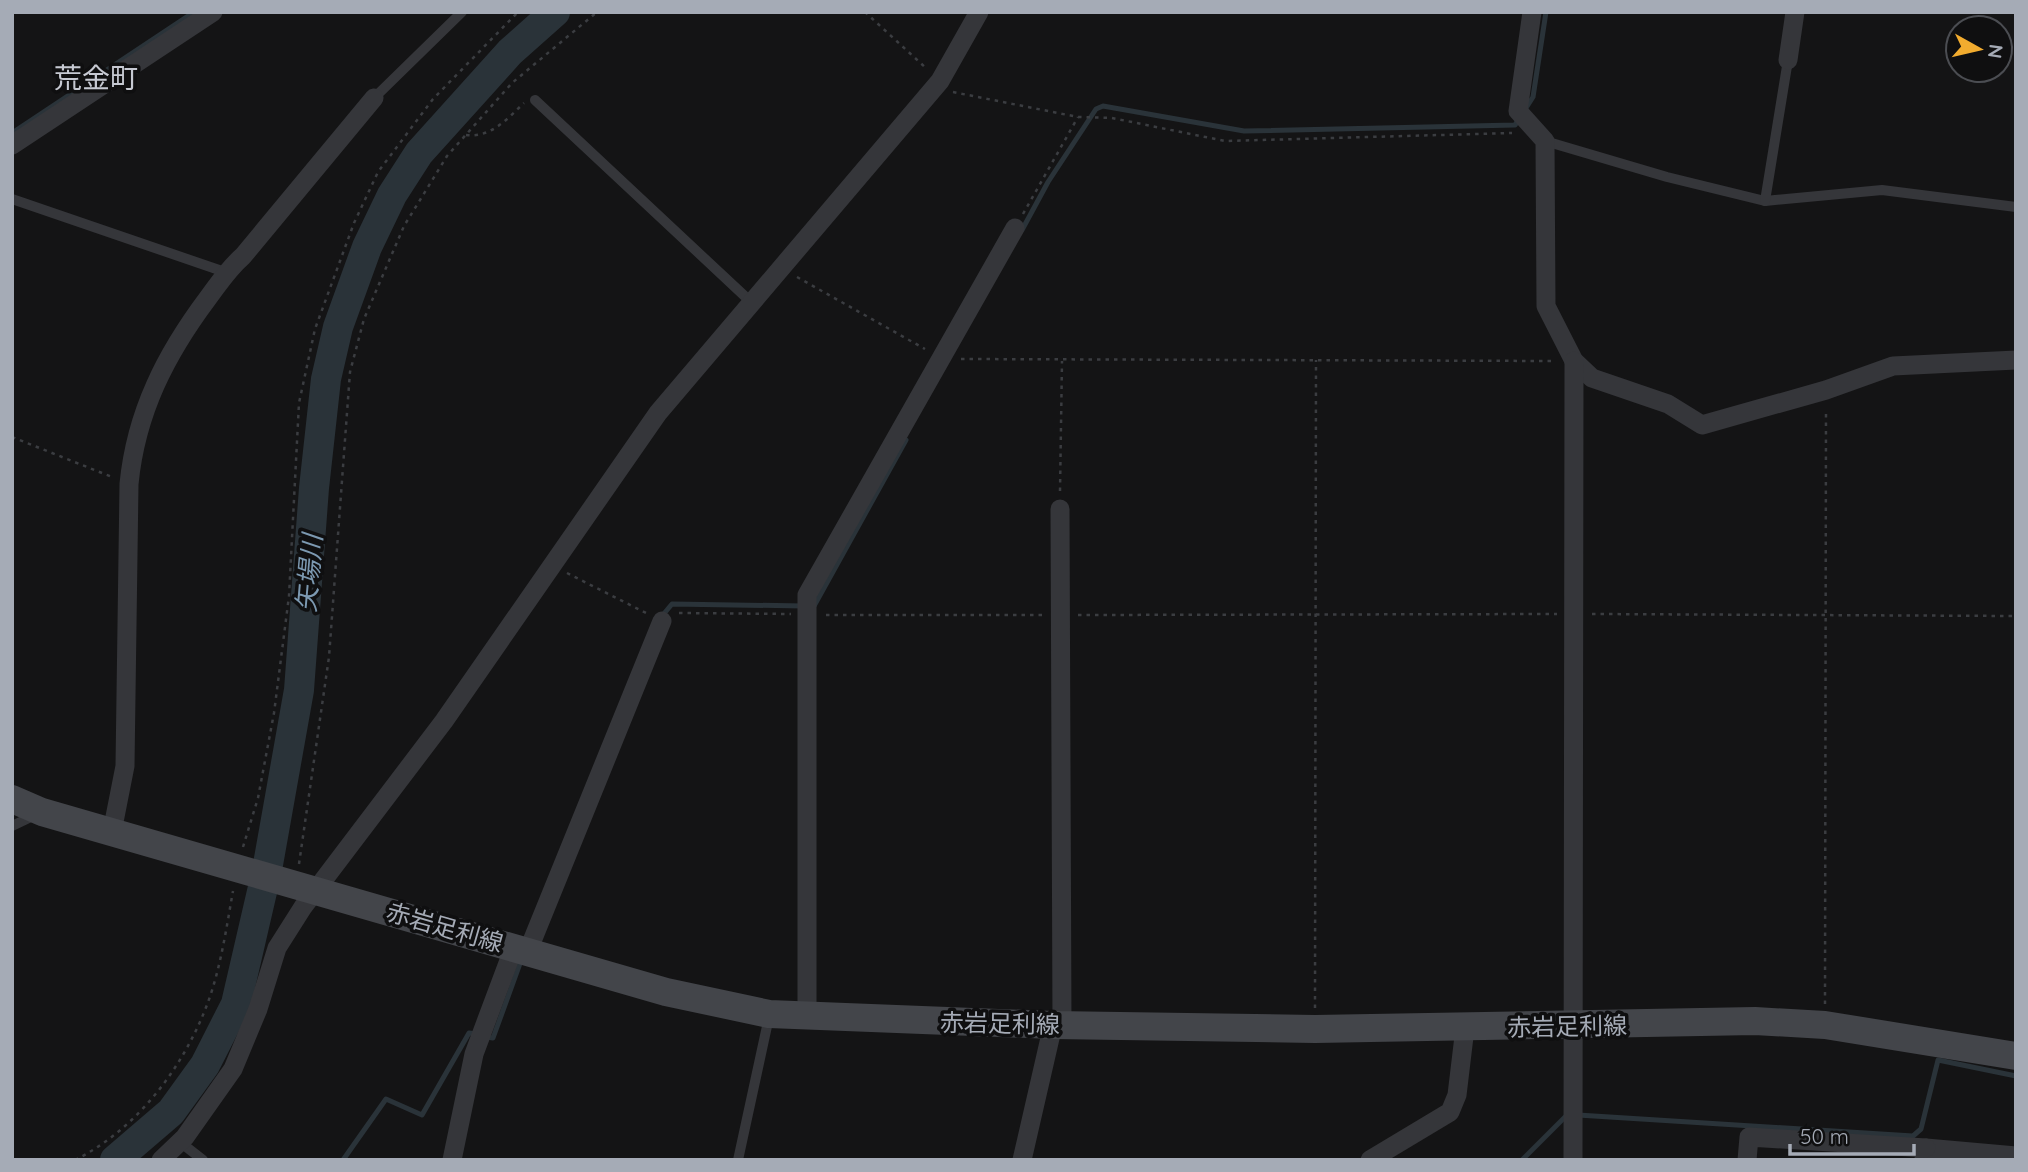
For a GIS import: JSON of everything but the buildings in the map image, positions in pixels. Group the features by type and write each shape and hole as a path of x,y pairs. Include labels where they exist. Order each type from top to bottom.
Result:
{"main road":[{"name":"赤岩足利線","path":"12,799 42,812 240,869 302,881 666,992 769,1014 1057,1025 1315,1029 1755,1021 1825,1025 2016,1056"}],"street":[{"path":"12,145 213,12"},
{"path":"161,1160 180,1142 219,1093 233,1069 258,1009 302,881 444,720 658,413 779,267 940,81 979,12"},
{"path":"1532,12 1518,111 1540,137 1546,306 1574,361 1592,378 1668,404 1702,425 1826,390 1893,366 2016,360"},
{"path":"1788,60 1795,12"},
{"path":"112,832 124,766 128,484 132,450 141,416 161,369 181,333 225,272 243,256 374,99"},
{"path":"807,1016 807,595 1015,228"},
{"path":"1573,1160 1571,1026 1574,361"},
{"path":"1023,1160 1057,1025 1060,509"},
{"path":"452,1160 474,1054 662,621"},
{"path":"1370,1160 1450,1112 1457,1095 1465,1028"},
{"path":"1747,1160 1749,1137 1925,1154 2016,1156"}],"lane":[{"path":"374,99 462,12"},
{"path":"1765,201 1788,60"},
{"path":"535,100 751,302"},
{"path":"1540,137 1667,177 1765,201 1882,190 2016,207"},
{"path":"12,199 225,272"},
{"path":"12,827 42,812"},
{"path":"738,1160 769,1014"},
{"path":"180,1142 203,1160"}],"path":[{"path":"75,1160 130,1122 163,1087 205,1010 258,798 274,713 289,596 299,403 315,329 354,223 378,172 433,99 519,12"},
{"path":"302,881 329,657 350,372 364,319 404,226 429,181 466,135 536,59 597,12"},
{"path":"865,12 951,91 1078,117 1112,118 1242,142 1540,137"},
{"path":"466,135 484,134 510,118 523,103 535,100"},
{"path":"1015,228 1078,117"},
{"path":"779,267 943,359 1574,361"},
{"path":"1315,1029 1316,360"},
{"path":"1060,509 1062,361"},
{"path":"1825,1025 1826,390"},
{"path":"12,438 128,484"},
{"path":"553,566 662,621 671,613 2016,616"}],"waterway":[{"path":"12,133 194,12"},
{"name":"矢場川","path":"115,1160 171,1112 205,1065 236,1004 267,870 299,690 314,488 326,379 338,327 367,247 392,195 419,153 510,52 555,12"},
{"path":"1526,108 1533,97 1546,12"},
{"path":"1022,230 1048,182 1096,109 1103,106 1244,131 1515,125 1519,119"},
{"path":"814,606 906,440"},
{"path":"662,616 672,604 804,606"},
{"path":"486,1037 493,1038 522,958"},
{"path":"343,1160 386,1099 422,1115 469,1033 477,1034"},
{"path":"1578,1115 1913,1136 1921,1129 1938,1060 2016,1076"},
{"path":"1522,1160 1568,1114"}],"district":[{"name":"荒金町","path":"96,77"}]}
